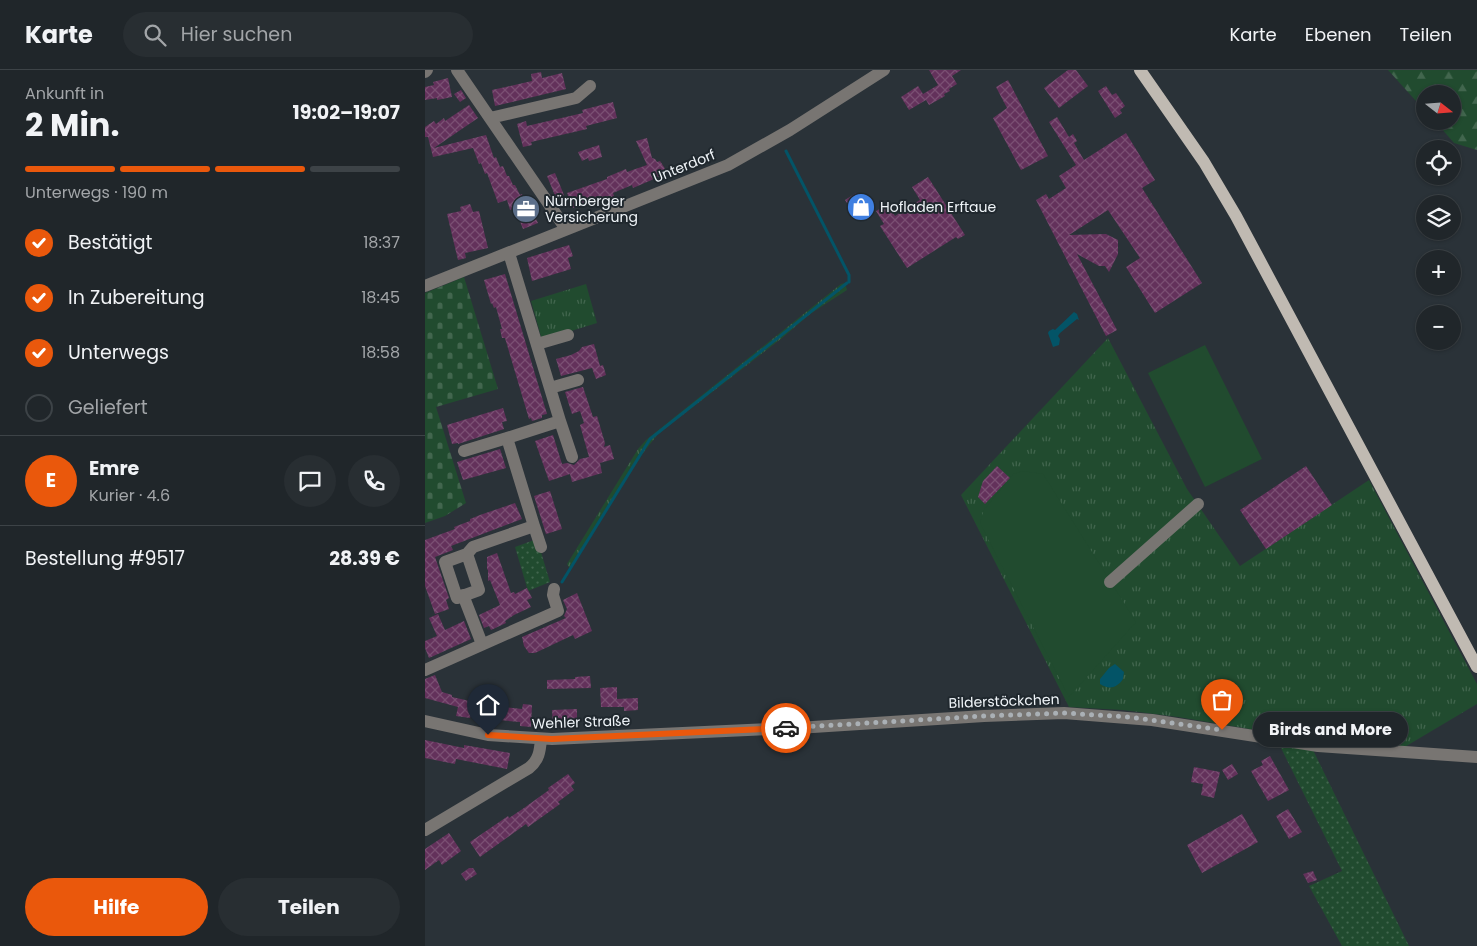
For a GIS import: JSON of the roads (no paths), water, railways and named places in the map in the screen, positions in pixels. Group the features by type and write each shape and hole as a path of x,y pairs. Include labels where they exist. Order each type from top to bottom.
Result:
{"main road":[{"path":"1140,70 1204,162 1236,216 1477,667"}],"street":[{"path":"457,70 566,229"},
{"name":"Unterdorf","path":"425,286 739,159 790,130 884,70"},
{"path":"490,118 576,98 590,86"},
{"path":"509,253 572,457"},
{"path":"537,344 568,335"},
{"path":"550,388 578,380"},
{"path":"464,451 560,421"},
{"path":"507,438 541,548"},
{"path":"1110,582 1198,504"},
{"path":"467,554 479,590 457,598 445,562 467,554 473,547 534,526"},
{"path":"425,670 558,611 553,595 554,589"},
{"path":"463,595 482,644"},
{"name":"Bilderstöckchen","path":"650,735 1064,713 1152,720 1327,748 1477,757"},
{"name":"Wehler Straße","path":"425,721 488,735 541,739 650,735"},
{"path":"425,830 535,764 538,758 541,739"}],"water":[{"path":"1074,312 1079,320 1077,319 1060,333 1058,336 1060,339 1059,345 1053,347 1049,331 1055,330"},
{"path":"1115,664 1124,672 1123,679 1113,687 1100,684 1100,679"}],"waterway":[{"path":"786,151 849,275 849,282"},
{"path":"562,582 650,439 847,283"}],"place":[{"name":"Hofladen Erftaue","path":"861,207"},
{"name":"Nürnberger Versicherung","path":"526,209"},
{"name":"Birds and More","path":"1222,730"}]}
